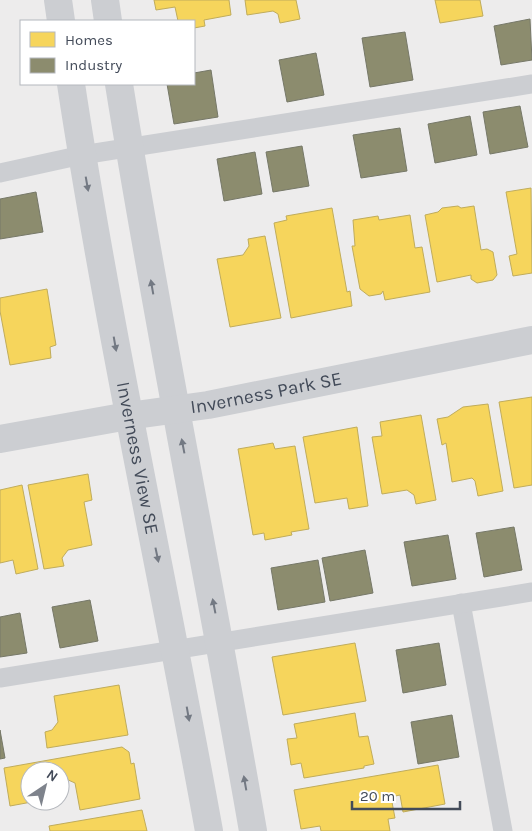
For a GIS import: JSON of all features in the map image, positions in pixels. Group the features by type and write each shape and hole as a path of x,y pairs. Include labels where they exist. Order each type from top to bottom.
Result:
{"street":[{"path":"58,0 61,20"},
{"path":"105,0 108,20"},
{"name":"Inverness View SE","path":"71,85 128,416 176,649 209,831"},
{"path":"118,85 166,364 220,642 253,831"},
{"name":"Inverness Park SE","path":"0,439 128,416 176,411 532,340"}],"lane":[{"path":"0,173 82,155 532,84"},
{"path":"0,678 532,592"},
{"path":"461,603 503,831"}],"building: Homes":[{"path":"154,0 229,0 231,15 204,20 205,26 195,28 195,20 178,20 175,7 156,10"},
{"path":"245,0 296,0 300,19 280,23 278,14 273,11 247,15"},
{"path":"435,0 480,0 483,16 440,23"},
{"path":"531,188 532,273 513,276 509,256 517,254 506,192"},
{"path":"458,206 461,208 474,206 481,250 487,249 493,252 497,275 493,280 477,283 471,279 471,275 437,282 425,215 438,212 442,208"},
{"path":"332,208 347,292 350,291 352,306 291,318 274,223 287,220 286,216"},
{"path":"410,215 415,248 422,247 430,292 385,300 383,291 381,294 369,296 360,289 352,246 355,246 353,220 378,216 379,220"},
{"path":"265,236 281,318 230,327 217,259 243,255 249,246 248,239"},
{"path":"47,289 56,345 50,347 51,358 10,365 0,311 0,298"},
{"path":"532,397 532,485 514,488 499,402"},
{"path":"488,404 503,491 478,496 475,481 472,478 452,482 446,443 442,445 437,419 448,417 463,407"},
{"path":"421,415 436,500 416,504 414,495 407,490 382,494 372,437 382,436 380,422"},
{"path":"357,427 368,506 349,509 347,498 315,503 303,437"},
{"path":"273,443 275,449 295,446 309,529 291,532 292,535 265,540 264,533 253,535 238,449"},
{"path":"88,474 92,500 84,502 92,545 68,550 62,558 64,566 44,569 28,485"},
{"path":"22,485 38,569 16,574 13,560 0,563 0,490"},
{"path":"355,643 366,701 283,715 272,657"},
{"path":"119,685 128,735 47,748 45,732 52,730 58,722 54,696"},
{"path":"355,713 359,737 368,736 374,764 364,766 364,768 304,778 301,763 291,765 287,739 297,738 294,724"},
{"path":"122,747 129,752 131,764 134,763 140,799 80,810 75,783 70,781 70,761 43,761"},
{"path":"20,765 20,804 10,806 4,768"},
{"path":"438,765 445,804 403,812 400,795 391,797 395,818 388,819 390,831 321,831 320,826 301,829 294,790"},
{"path":"142,810 147,831 50,831 49,826"}],"building: Industry":[{"path":"530,19 532,60 501,65 494,26"},
{"path":"405,32 413,80 370,87 362,38"},
{"path":"316,53 324,95 287,102 279,60"},
{"path":"211,70 218,117 174,124 167,85 195,85 195,73"},
{"path":"520,106 528,147 490,154 483,112"},
{"path":"470,116 477,155 435,163 428,124"},
{"path":"400,128 407,171 361,178 353,135"},
{"path":"302,146 309,186 273,192 266,152"},
{"path":"255,152 262,194 224,201 217,159"},
{"path":"36,192 43,232 0,239 0,199"},
{"path":"514,527 522,570 484,577 476,533"},
{"path":"448,535 456,579 412,586 404,542"},
{"path":"365,550 373,593 330,601 322,558"},
{"path":"318,560 325,602 278,610 271,568"},
{"path":"90,600 98,641 60,648 52,607"},
{"path":"20,613 27,653 0,657 0,617"},
{"path":"439,643 446,685 403,693 396,650"},
{"path":"452,715 459,757 418,764 411,722"},
{"path":"0,730 5,758 0,759"}]}
